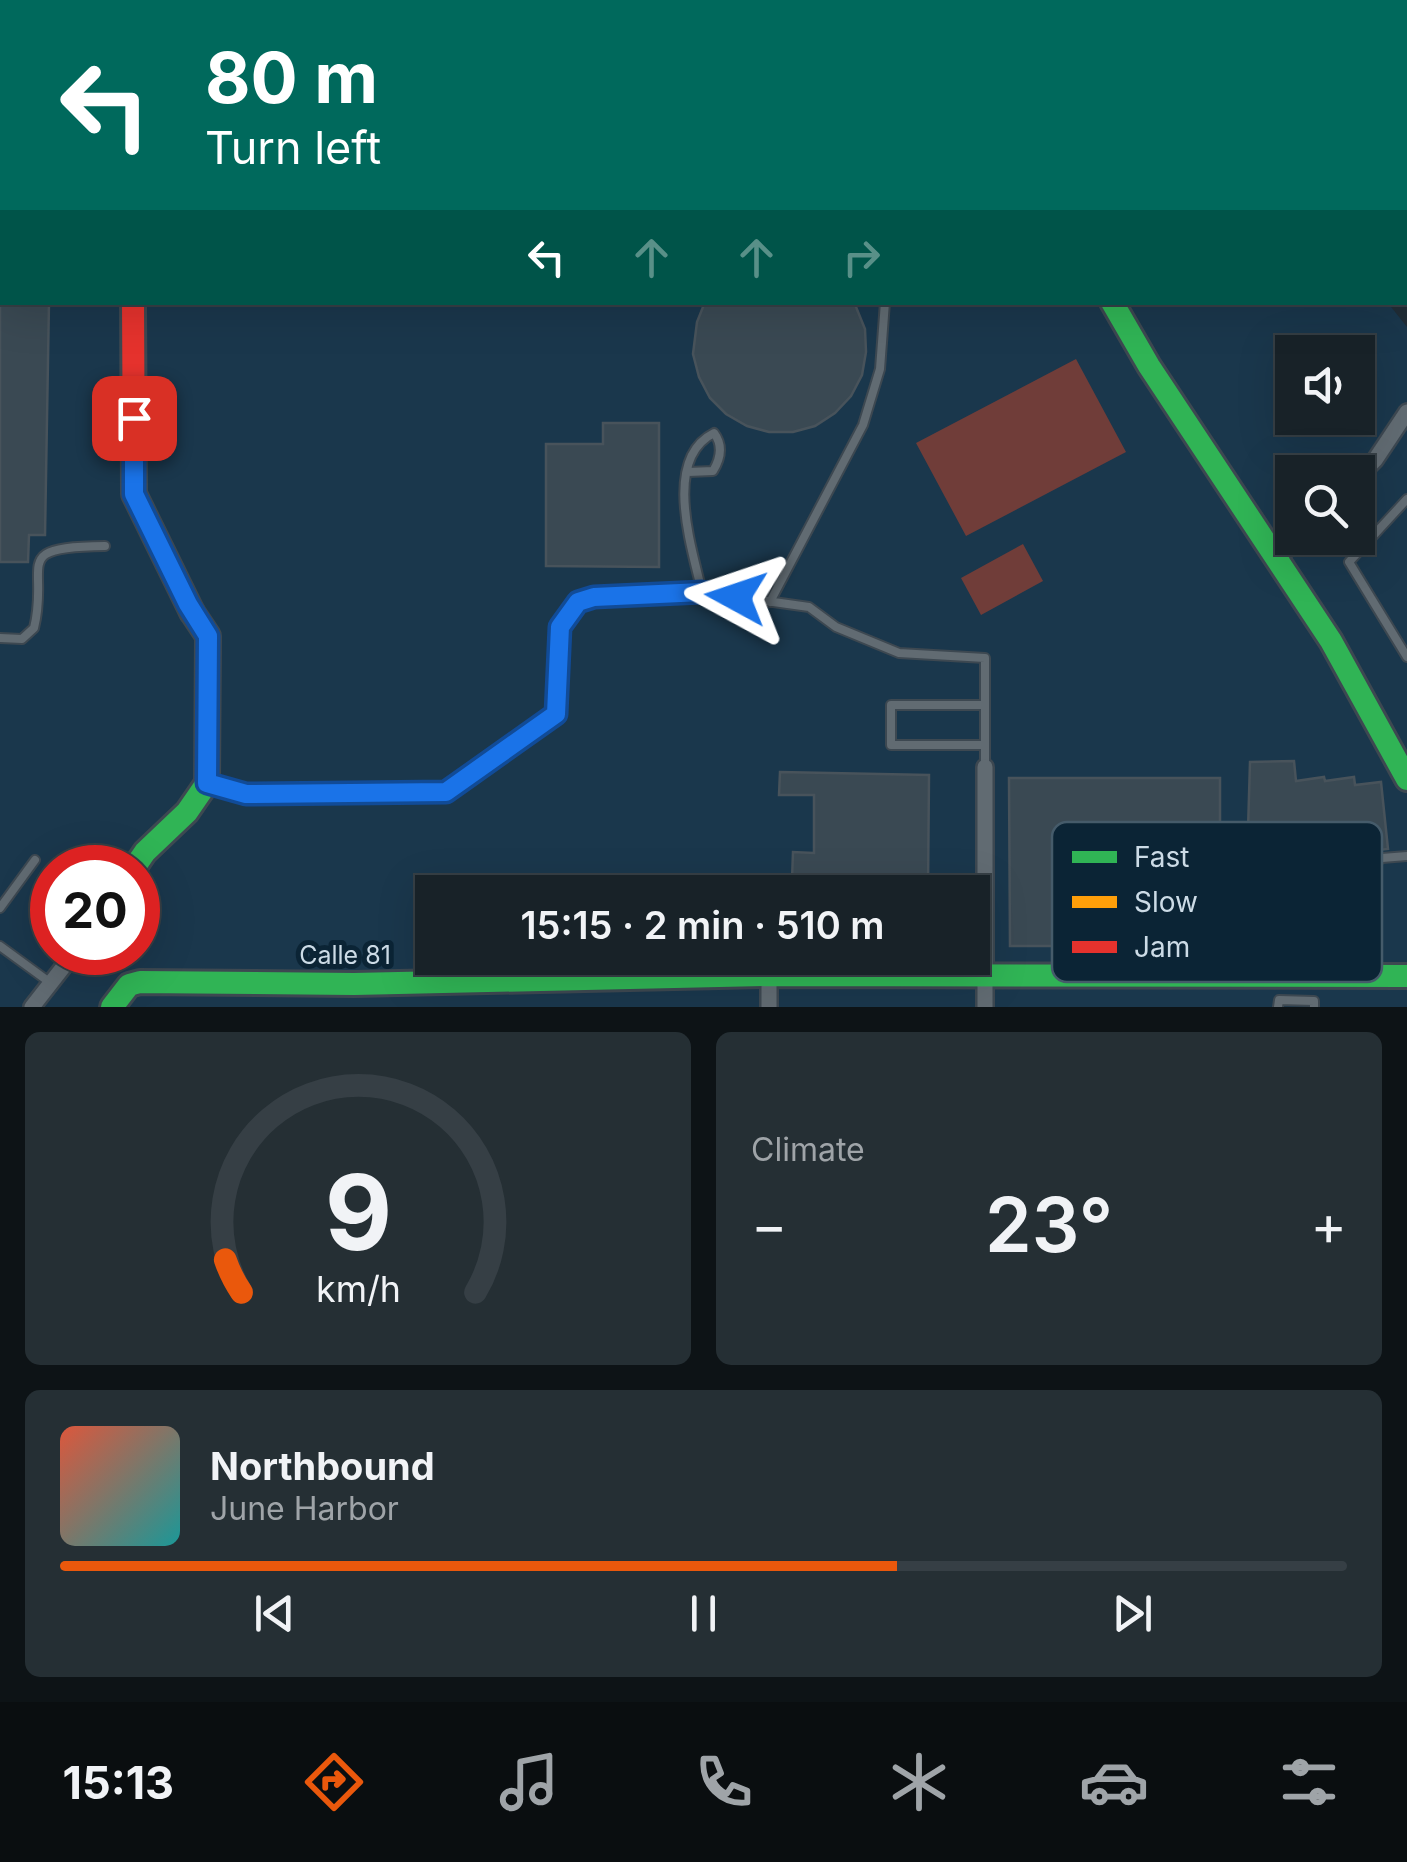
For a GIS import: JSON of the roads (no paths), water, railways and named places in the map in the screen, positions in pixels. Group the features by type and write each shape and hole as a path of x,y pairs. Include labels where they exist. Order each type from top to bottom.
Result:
{"street":[{"path":"134,305 134,494 208,636 207,783 187,812 153,845"},
{"path":"1114,305 1332,642 1407,779"},
{"path":"1375,460 1407,412"},
{"path":"985,767 985,1007"},
{"path":"32,1007 59,975"},
{"path":"769,975 769,1007"},
{"name":"Calle 81","path":"112,1007 129,985 140,982 354,984 769,975 1052,977"}],"lane":[{"path":"770,602 863,426 880,369 885,305"},
{"path":"688,472 714,471 720,441 714,433 700,440 692,451 688,472 685,515 702,592"},
{"path":"1407,499 1348,562 1407,657"},
{"path":"0,638 22,639 34,628 36,572 46,554 65,546 105,546"},
{"path":"207,783 246,794 446,792 556,714 560,627 578,602 594,597 702,592 809,607 836,627 899,653 985,658 985,767"},
{"path":"985,705 890,704 891,744 985,745"},
{"path":"1382,858 1407,856"},
{"path":"0,908 30,867"},
{"path":"0,946 52,984"},
{"path":"1301,982 1302,1001"},
{"path":"1278,1007 1278,1000 1314,1001 1314,1007"}]}
